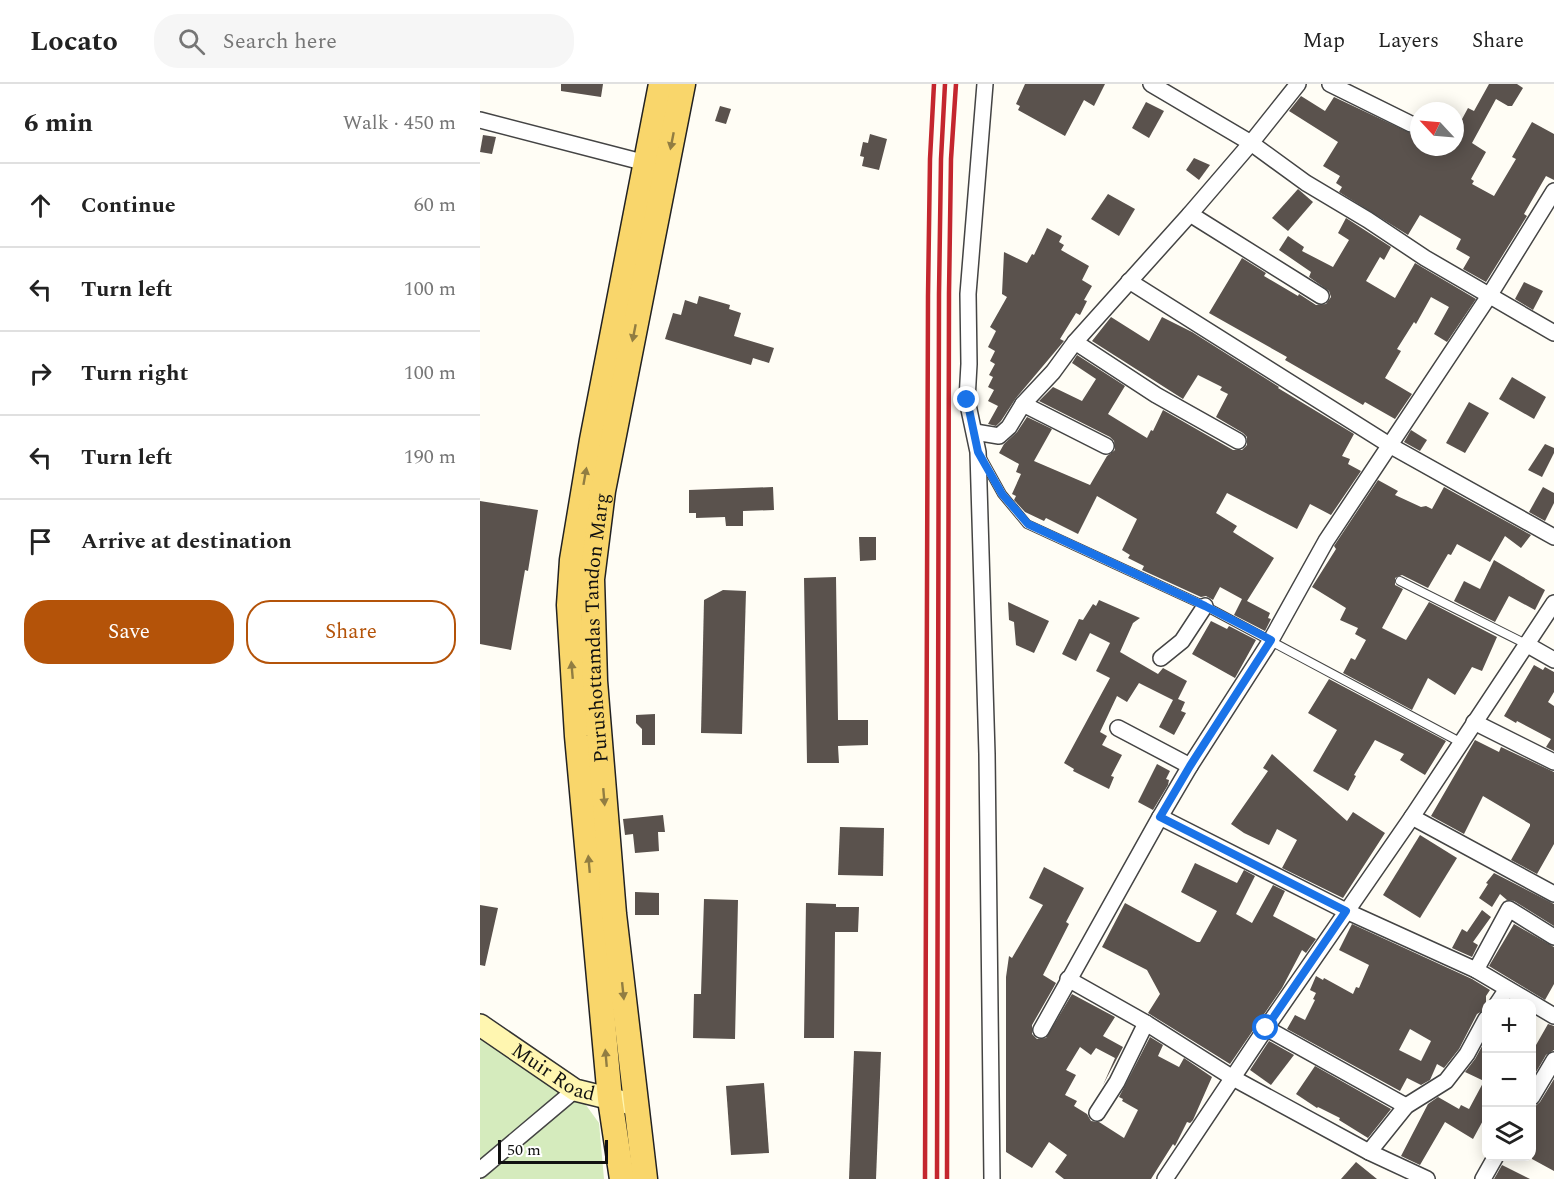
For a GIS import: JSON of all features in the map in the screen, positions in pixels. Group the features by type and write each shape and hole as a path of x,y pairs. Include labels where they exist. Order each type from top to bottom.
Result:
{"main road":[{"path":"622,1179 610,1099 577,736 568,605 572,560 584,482 661,84"},
{"name":"Purushottamdas Tandon Marg","path":"645,1179 614,914 595,681 592,579 603,491 683,84"},
{"name":"Muir Road","path":"480,1025 575,1090 636,1105"}],"street":[{"path":"986,84 968,294 967,400 978,452 987,754 992,1179"},
{"path":"1151,84 1251,143 1306,183 1489,296 1554,333"},
{"path":"975,432 999,436 1009,427 1023,404 1053,372 1075,342 1190,214 1298,84"},
{"path":"1330,84 1410,124"},
{"path":"480,120 646,163"},
{"path":"1041,1030 1160,817 1271,640 1326,541 1489,296 1554,190"},
{"path":"1190,214 1321,296"},
{"path":"1129,281 1390,446 1554,537"},
{"path":"1075,342 1156,395 1238,441"},
{"path":"1023,404 1106,446"},
{"path":"1165,1179 1412,817 1554,603"},
{"path":"1161,658 1182,641 1205,606"},
{"path":"1526,644 1554,660"},
{"path":"1474,722 1554,762"},
{"path":"1118,728 1190,766"},
{"path":"1160,817 1346,911 1476,970 1554,1016"},
{"path":"1412,817 1554,894"},
{"path":"1476,970 1509,909 1554,937"},
{"path":"1068,979 1146,1023 1233,1078 1369,1152 1427,1179"},
{"path":"1500,999 1507,989"},
{"path":"1097,1113 1117,1082 1146,1023"},
{"path":"1369,1152 1406,1106 1446,1081 1467,1054 1482,1026"},
{"path":"1266,1028 1406,1106"},
{"path":"1536,1090 1554,1060"},
{"path":"480,1170 575,1090"},
{"path":"1483,1179 1493,1161"}],"lane":[{"path":"978,452 1002,494 1028,524 1205,606 1460,742"},
{"path":"1400,581 1526,644"}],"green space":[{"path":"480,1030 575,1090 599,1123 604,1179 480,1179"}],"building":[{"path":"561,84 603,84 601,97 561,91"},
{"path":"1025,84 1105,84 1094,106 1084,100 1065,136 1018,110 1020,106 1016,104"},
{"path":"1489,84 1517,84 1523,88 1512,106 1496,99 1472,143 1486,152 1471,179 1474,181 1472,184 1494,196 1516,159 1512,157 1532,122 1554,134 1554,180 1546,176 1524,214 1527,216 1486,282 1463,269 1470,257 1456,249 1461,239 1420,215 1408,235 1339,192 1342,187 1336,183 1340,176 1323,166 1338,142 1289,111 1301,96 1325,111 1334,97 1410,133 1410,156 1464,156 1464,115 1468,108 1474,111"},
{"path":"1146,102 1164,111 1149,138 1132,128"},
{"path":"720,106 731,109 726,124 715,121"},
{"path":"870,134 887,139 879,170 862,166 864,157 860,156 863,142 868,143"},
{"path":"483,135 496,137 492,154 480,152"},
{"path":"1194,158 1210,165 1199,180 1186,170"},
{"path":"1298,189 1313,202 1288,231 1272,218"},
{"path":"1108,194 1135,209 1119,236 1091,219"},
{"path":"1346,218 1391,247 1384,260 1380,257 1366,281 1395,298 1415,263 1476,299 1447,342 1434,334 1449,307 1431,297 1416,324 1414,322 1397,349 1401,351 1385,378 1412,394 1395,419 1365,402 1363,405 1285,360 1287,357 1209,313 1242,258 1266,273 1264,276 1298,296 1299,294 1316,305 1326,304 1331,297 1329,291 1309,277 1311,272 1279,250 1288,236 1304,247 1302,251 1333,267 1349,240 1338,233"},
{"path":"1047,228 1062,236 1059,242 1064,245 1061,250 1089,266 1082,280 1092,286 1084,300 1087,301 1080,315 1076,313 1060,339 1064,341 1016,398 1001,421 996,426 988,424 998,406 988,401 994,390 988,387 993,377 989,375 995,364 990,361 995,351 988,347 996,331 990,327 1007,297 1002,294 1004,252 1027,263 1032,254 1034,255"},
{"path":"1524,282 1543,291 1533,310 1515,299"},
{"path":"699,296 730,305 729,309 741,313 734,336 774,348 769,363 753,358 751,365 665,339 673,313 681,315 685,300 697,304"},
{"path":"1111,317 1149,341 1162,317 1192,332 1354,434 1342,456 1350,459 1348,464 1361,471 1331,515 1310,504 1297,529 1227,493 1216,513 1237,526 1233,532 1274,558 1247,601 1270,613 1268,618 1271,619 1265,631 1234,615 1242,599 1220,587 1213,600 1206,596 1201,597 1142,570 1144,566 1128,558 1130,555 1122,550 1137,519 1097,496 1078,534 1046,518 1044,521 1025,512 1014,500 1016,496 1012,494 1021,474 1016,472 1019,464 999,453 1027,417 1052,429 1034,461 1090,485 1107,456 1115,450 1114,441 1110,437 1039,401 1053,387 1082,401 1096,379 1072,363 1077,355 1125,386 1108,414 1147,438 1163,410 1233,450 1242,450 1247,445 1247,437 1243,433 1216,417 1228,394 1220,390 1222,387 1198,375 1183,399 1092,341"},
{"path":"1512,377 1546,397 1534,419 1499,399"},
{"path":"1469,402 1489,413 1465,453 1446,443"},
{"path":"1411,430 1427,440 1420,451 1404,442"},
{"path":"1545,444 1554,448 1554,453 1542,477 1528,470"},
{"path":"1378,480 1398,491 1395,495 1421,507 1426,506 1432,509 1444,487 1531,535 1521,548 1505,536 1490,562 1457,544 1451,555 1448,554 1428,588 1402,575 1395,578 1395,585 1403,589 1382,628 1406,640 1429,602 1497,637 1482,671 1472,667 1455,695 1428,678 1412,710 1343,673 1351,658 1355,660 1366,640 1355,634 1358,628 1340,620 1346,608 1312,587 1336,549 1334,546"},
{"path":"773,487 774,510 743,511 743,526 726,526 725,517 696,518 696,513 689,513 689,490"},
{"path":"1543,487 1554,493 1554,503 1545,521 1529,512"},
{"path":"480,501 538,510 511,650 480,644"},
{"path":"859,537 876,537 876,560 860,561"},
{"path":"1494,560 1545,590 1535,610 1509,596 1495,622 1454,601 1464,581 1480,589"},
{"path":"836,577 838,720 868,720 868,745 838,746 839,763 807,763 804,578"},
{"path":"723,590 746,591 742,734 701,733 704,600"},
{"path":"1099,600 1140,618 1133,623 1120,652 1158,674 1163,668 1187,681 1178,699 1185,702 1181,711 1186,713 1174,735 1159,727 1173,700 1139,683 1127,702 1117,696 1100,732 1107,736 1102,745 1122,755 1111,776 1114,777 1109,789 1073,771 1074,769 1064,763 1110,678 1096,671 1110,643 1090,633 1076,661 1062,654 1079,619 1083,620 1093,604 1096,606"},
{"path":"1008,602 1049,621 1034,653 1016,645 1014,622 1009,620"},
{"path":"1211,621 1227,629 1229,626 1256,640 1235,678 1192,654"},
{"path":"1534,665 1554,672 1554,692 1548,702 1554,706 1554,751 1546,747 1551,739 1504,716"},
{"path":"1329,679 1446,741 1425,775 1400,760 1404,754 1375,740 1354,775 1356,776 1348,791 1313,771 1337,730 1308,713"},
{"path":"655,714 655,745 642,745 642,729 636,723 636,715"},
{"path":"1475,740 1499,752 1501,747 1554,772 1554,844 1537,874 1511,860 1530,824 1483,796 1464,834 1431,816"},
{"path":"1272,754 1347,821 1353,812 1385,833 1343,898 1282,868 1297,840 1277,829 1269,845 1231,824 1268,771 1263,768"},
{"path":"1157,764 1170,771 1166,779 1169,780 1168,785 1153,810 1138,802"},
{"path":"663,815 665,832 658,832 659,851 635,853 633,834 625,835 623,819"},
{"path":"840,827 884,828 883,876 838,875"},
{"path":"1420,835 1457,858 1420,918 1383,895"},
{"path":"1195,863 1237,883 1244,870 1255,876 1236,914 1252,923 1273,885 1285,891 1273,916 1316,939 1306,953 1302,950 1282,988 1230,1064 1148,1013 1160,994 1147,970 1102,947 1125,903 1200,942 1217,911 1181,892"},
{"path":"1044,867 1084,888 1043,975 1056,983 1032,1025 1032,1034 1037,1039 1046,1038 1072,994 1115,1017 1103,1036 1123,1047 1103,1085 1115,1058 1096,1048 1091,1055 1080,1047 1066,1070 1076,1075 1065,1095 1077,1101 1074,1106 1087,1114 1091,1121 1099,1122 1124,1138 1138,1110 1119,1097 1150,1037 1163,1045 1158,1056 1179,1067 1184,1058 1212,1077 1193,1120 1190,1123 1187,1122 1175,1146 1173,1144 1151,1179 1064,1179 1055,1172 1067,1155 1049,1142 1032,1168 1006,1152 1006,977 1009,956 1012,958 1043,905 1029,898"},
{"path":"1494,873 1554,904 1554,926 1500,894 1492,907 1479,898"},
{"path":"635,892 659,893 659,915 635,915"},
{"path":"704,899 738,900 735,1039 693,1038 694,994 701,994"},
{"path":"806,903 859,907 858,932 835,932 834,1038 804,1038"},
{"path":"480,905 498,908 485,966 480,965"},
{"path":"1482,910 1491,917 1473,942 1478,945 1472,957 1452,948 1462,929 1467,932"},
{"path":"1352,924 1472,979 1490,990 1486,999 1482,999 1482,1011 1477,1014 1459,1049 1444,1068 1437,1064 1430,1080 1421,1085 1407,1078 1400,1091 1287,1029 1295,1015 1305,1020 1315,1000 1313,999 1316,993 1310,990 1316,976 1353,994 1356,987 1359,988 1369,965 1339,950","holes":["1410,1029 1431,1041 1421,1061 1399,1050"]},
{"path":"1514,924 1554,947 1554,984 1545,1000 1489,966"},
{"path":"1548,1024 1554,1026 1554,1050 1546,1055 1536,1072 1536,1053 1536,1045"},
{"path":"1269,1041 1294,1055 1271,1085 1250,1070"},
{"path":"1482,1046 1482,1080 1465,1072"},
{"path":"854,1051 881,1052 876,1179 849,1179"},
{"path":"1315,1066 1391,1109 1368,1138 1339,1120 1340,1118 1317,1108 1296,1094"},
{"path":"1554,1079 1554,1171 1536,1161 1536,1106"},
{"path":"764,1083 769,1153 731,1155 726,1086"},
{"path":"1482,1085 1482,1122 1473,1139 1445,1122 1420,1165 1401,1156 1428,1104 1438,1097 1459,1109 1461,1105 1469,1109"},
{"path":"1356,1162 1377,1179 1341,1179"},
{"path":"1502,1165 1530,1179 1494,1179"}],"railway":[{"path":"925,1179 928,296 930,159 934,84"},
{"path":"937,1179 939,294 941,159 945,84"},
{"path":"947,1179 949,293 951,159 956,84"}],"route":[{"path":"967,400 978,452 1002,494 1028,524 1205,606 1271,640 1160,817 1346,911 1266,1028"}]}
